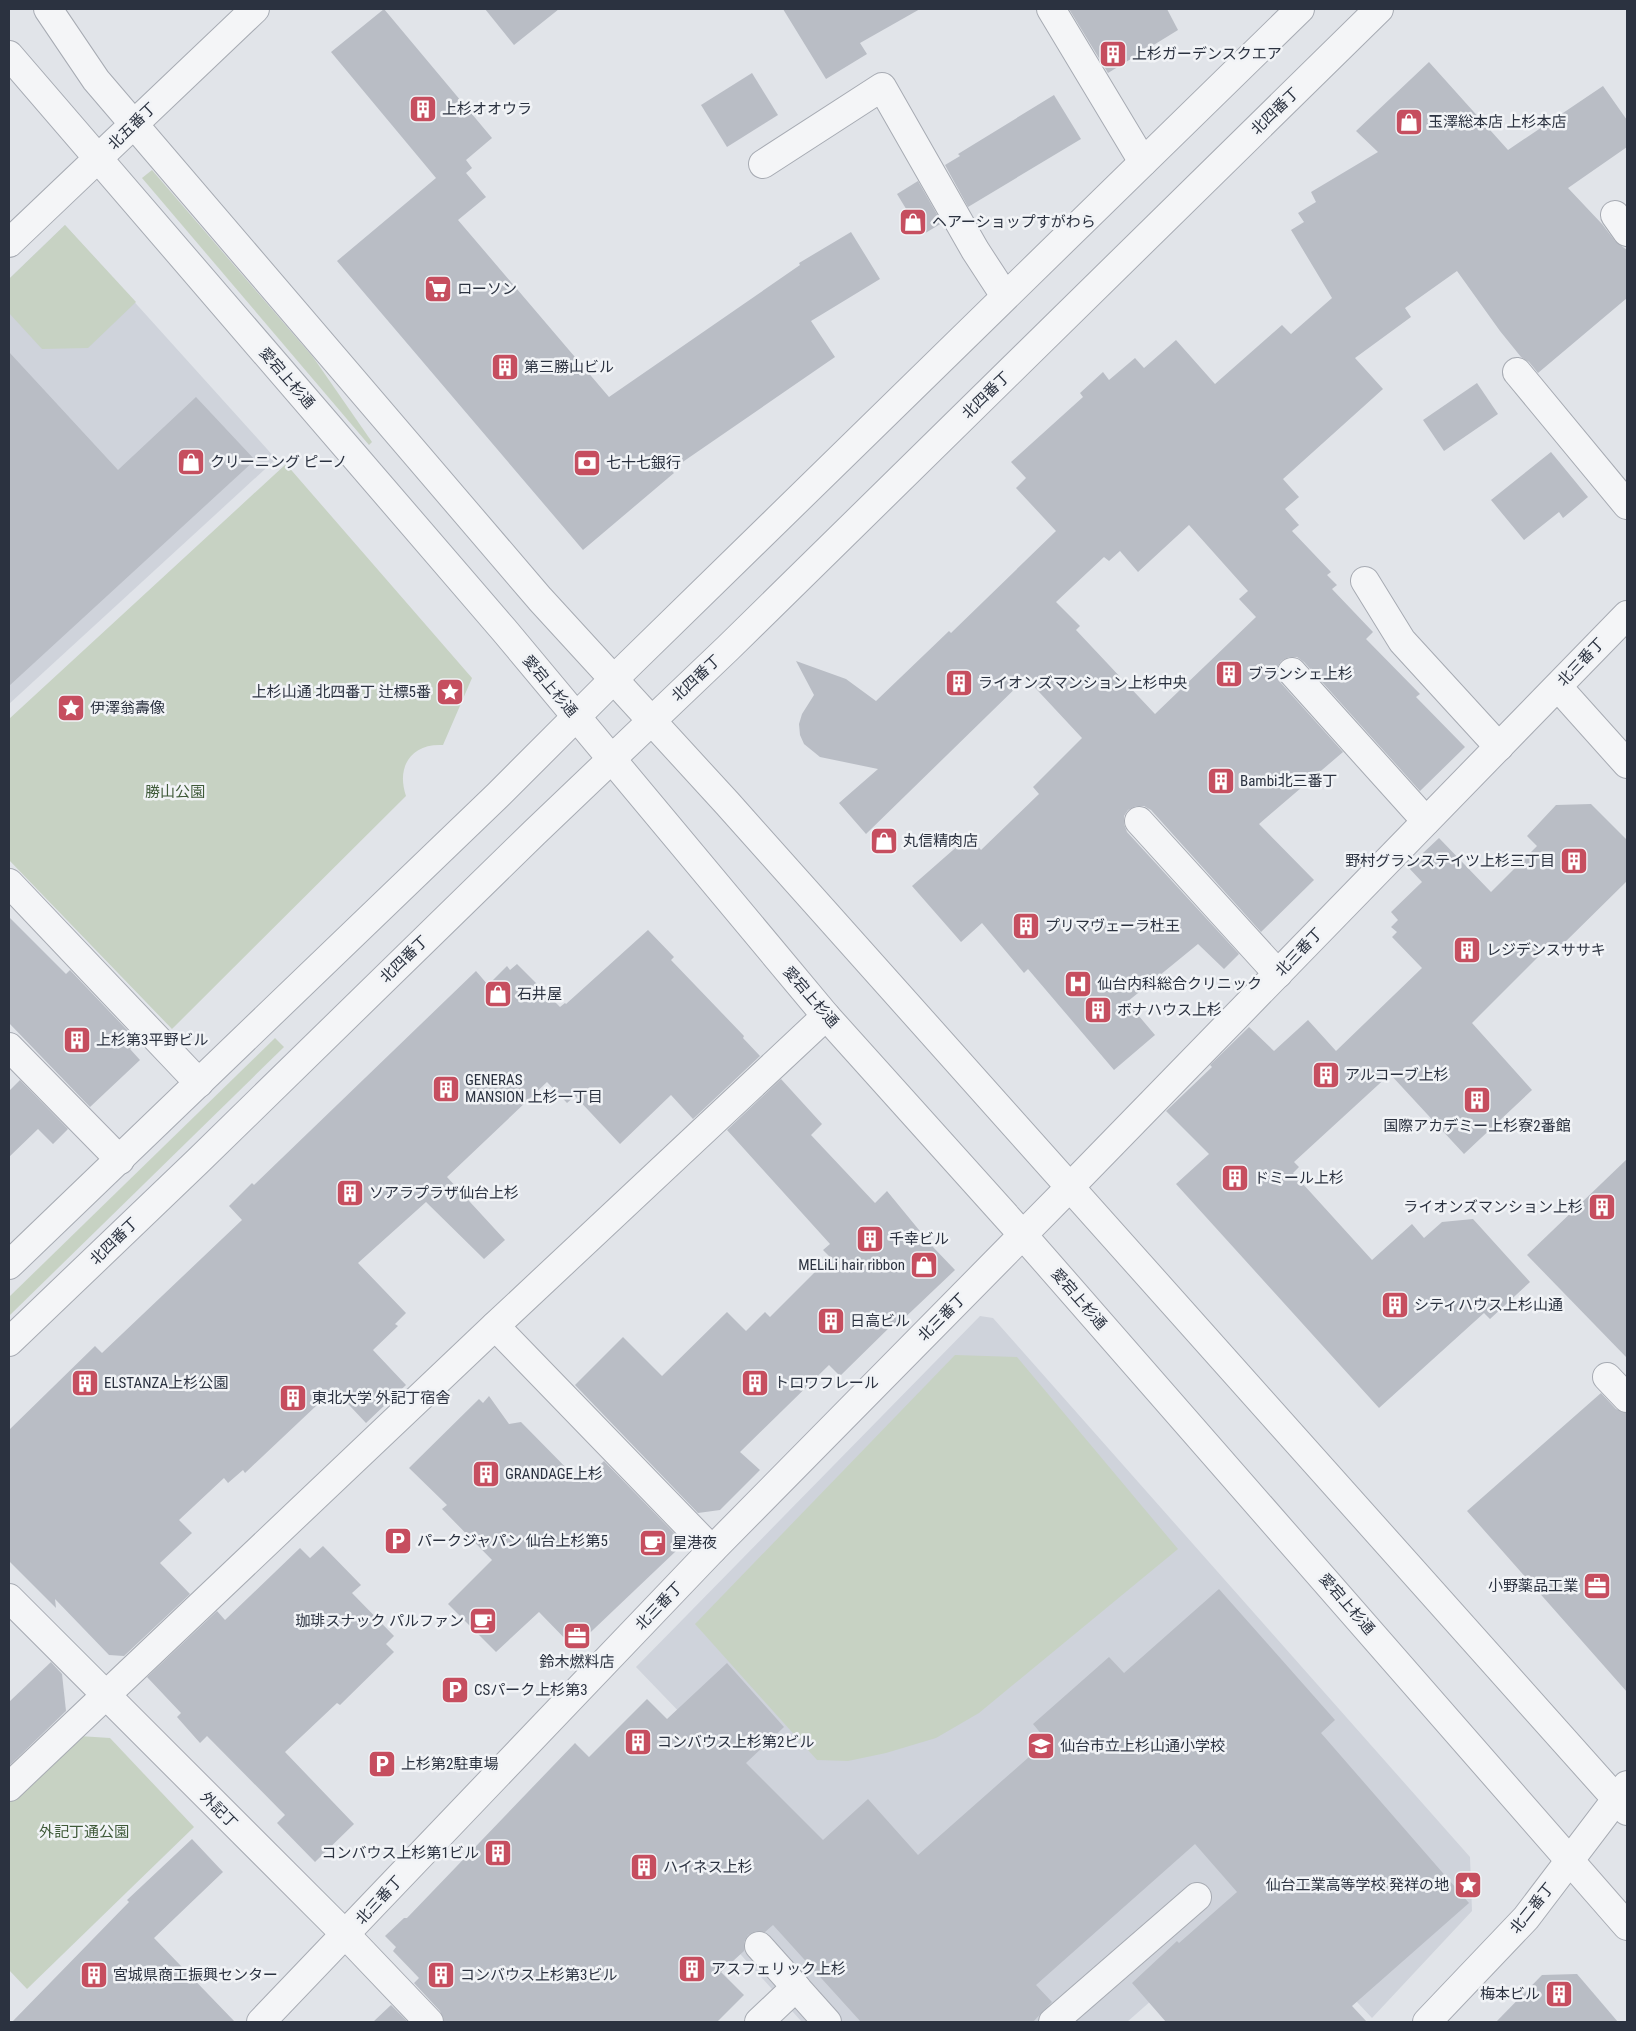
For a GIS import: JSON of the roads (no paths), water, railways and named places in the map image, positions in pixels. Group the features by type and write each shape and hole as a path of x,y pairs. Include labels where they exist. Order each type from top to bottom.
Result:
{"street":[{"path":"48,9 96,80 534,591 652,720 1069,1188 1624,1798"},
{"name":"北五番丁","path":"9,243 255,9"},
{"path":"1051,9 1143,162"},
{"path":"9,1265 498,795 614,679 1300,9"},
{"name":"北四番丁","path":"9,1342 742,634 1379,9"},
{"name":"愛宕上杉通","path":"9,55 576,717 826,1016 1022,1234 1627,1926"},
{"path":"763,164 882,87 975,250 1005,296"},
{"path":"1517,372 1627,505"},
{"path":"1365,581 1402,641 1499,747"},
{"name":"北三番丁","path":"261,2022 712,1550 1069,1188 1627,615"},
{"path":"1292,672 1426,821"},
{"path":"1558,687 1627,764"},
{"path":"1139,821 1278,974"},
{"path":"9,883 199,1083"},
{"path":"9,1787 495,1326 826,1016"},
{"path":"9,1047 120,1160"},
{"path":"495,1326 712,1550"},
{"path":"1607,1377 1627,1398"},
{"name":"外記丁","path":"9,1598 346,1935 429,2022"},
{"name":"北二番丁","path":"1427,2022 1526,1918 1571,1860 1624,1798"},
{"path":"1053,2022 1197,1897"},
{"path":"759,1946 789,1994 827,2022"},
{"path":"759,2022 789,1994"}],"place":[{"name":"上杉ガーデンスクエア","path":"1113,54"},
{"name":"上杉オオウラ","path":"423,109"},
{"name":"玉澤総本店 上杉本店","path":"1409,122"},
{"name":"ヘアーショップすがわら","path":"913,222"},
{"name":"ローソン","path":"438,289"},
{"name":"第三勝山ビル","path":"505,367"},
{"name":"クリーニング ピーノ","path":"191,462"},
{"name":"七十七銀行","path":"587,463"},
{"name":"ブランシェ上杉","path":"1229,674"},
{"name":"ライオンズマンション上杉中央","path":"959,683"},
{"name":"上杉山通 北四番丁 辻標5番","path":"450,692"},
{"name":"伊澤翁壽像","path":"71,708"},
{"name":"Bambi北三番丁","path":"1221,781"},
{"name":"丸信精肉店","path":"884,841"},
{"name":"野村グランステイツ上杉三丁目","path":"1574,861"},
{"name":"プリマヴェーラ杜王","path":"1026,926"},
{"name":"レジデンスササキ","path":"1467,950"},
{"name":"仙台内科総合クリニック","path":"1078,984"},
{"name":"石井屋","path":"498,994"},
{"name":"ボナハウス上杉","path":"1098,1010"},
{"name":"上杉第3平野ビル","path":"77,1040"},
{"name":"アルコーブ上杉","path":"1326,1075"},
{"name":"GENERAS MANSION 上杉一丁目","path":"446,1089"},
{"name":"国際アカデミー上杉寮2番館","path":"1477,1100"},
{"name":"ドミール上杉","path":"1235,1178"},
{"name":"ソアラプラザ仙台上杉","path":"350,1193"},
{"name":"ライオンズマンション上杉","path":"1602,1207"},
{"name":"千幸ビル","path":"870,1239"},
{"name":"MELiLi hair ribbon","path":"924,1265"},
{"name":"シティハウス上杉山通","path":"1395,1305"},
{"name":"日高ビル","path":"831,1321"},
{"name":"ELSTANZA上杉公園","path":"85,1383"},
{"name":"トロワフレール","path":"755,1383"},
{"name":"東北大学 外記丁宿舎","path":"293,1398"},
{"name":"GRANDAGE上杉","path":"486,1474"},
{"name":"パークジャパン 仙台上杉第5","path":"398,1541"},
{"name":"星港夜","path":"653,1543"},
{"name":"小野薬品工業","path":"1597,1586"},
{"name":"珈琲スナック パルファン","path":"483,1621"},
{"name":"鈴木燃料店","path":"577,1636"},
{"name":"CSパーク上杉第3","path":"455,1690"},
{"name":"コンバウス上杉第2ビル","path":"638,1742"},
{"name":"仙台市立上杉山通小学校","path":"1041,1746"},
{"name":"上杉第2駐車場","path":"382,1764"},
{"name":"コンバウス上杉第1ビル","path":"498,1853"},
{"name":"ハイネス上杉","path":"644,1867"},
{"name":"仙台工業高等学校 発祥の地","path":"1468,1885"},
{"name":"アスフェリック上杉","path":"692,1969"},
{"name":"宮城県商工振興センター","path":"94,1975"},
{"name":"コンバウス上杉第3ビル","path":"441,1975"},
{"name":"梅本ビル","path":"1559,1994"}],"park label":[{"name":"勝山公園","path":"175,792"},
{"name":"外記丁通公園","path":"84,1832"}]}
